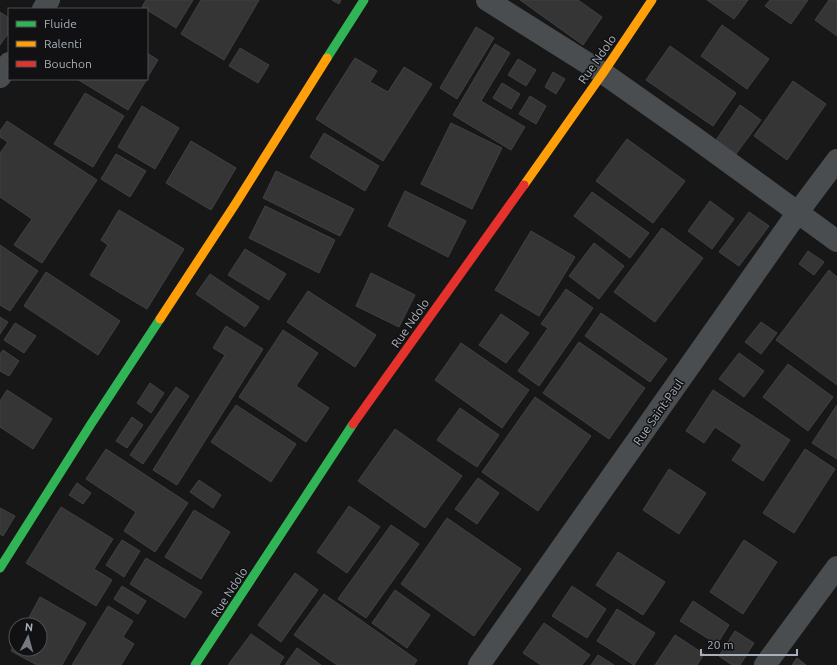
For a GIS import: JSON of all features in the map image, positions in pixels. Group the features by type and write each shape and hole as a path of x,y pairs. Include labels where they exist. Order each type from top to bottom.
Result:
{"main road":[{"path":"0,568 91,424 236,203 364,0"},
{"name":"Rue Ndolo","path":"195,665 355,422 652,0"}],"street":[{"path":"487,0 602,73 837,241"},
{"path":"0,78 8,65"},
{"name":"Rue Saint-Paul","path":"479,665 798,212 837,160"},
{"path":"765,665 837,567"}],"building":[{"path":"146,0 193,0 176,28 148,11 148,8 142,7"},
{"path":"201,0 259,0 224,60 181,34"},
{"path":"332,0 341,0 339,4"},
{"path":"520,0 578,0 602,17 583,45"},
{"path":"707,0 748,0 734,19"},
{"path":"770,0 808,0 791,24 765,6"},
{"path":"829,0 837,0 837,36 815,20"},
{"path":"0,12 8,17 8,33 0,45"},
{"path":"722,25 769,59 747,89 701,56"},
{"path":"476,27 494,38 457,99 440,88"},
{"path":"495,44 510,53 481,101 525,127 511,150 453,115"},
{"path":"670,46 736,93 713,126 646,80"},
{"path":"240,48 269,65 258,83 229,66"},
{"path":"148,54 158,60 148,76"},
{"path":"355,58 377,71 370,82 388,92 404,67 432,84 383,161 316,119"},
{"path":"518,59 536,70 526,86 508,75"},
{"path":"553,72 565,79 556,94 545,87"},
{"path":"79,80 146,80 128,110"},
{"path":"793,81 826,104 787,160 754,136"},
{"path":"502,83 520,94 511,109 493,98"},
{"path":"85,93 124,116 93,167 54,144"},
{"path":"530,96 546,106 536,124 519,114"},
{"path":"740,105 761,120 736,154 716,140"},
{"path":"142,106 179,128 155,169 118,147"},
{"path":"7,121 97,180 42,263 14,245 32,219 0,197 0,153 8,142 0,137 0,131"},
{"path":"451,123 502,148 472,209 421,184"},
{"path":"324,133 379,166 365,191 310,157"},
{"path":"627,139 685,181 653,223 596,181"},
{"path":"191,141 236,168 211,210 166,183"},
{"path":"116,154 146,171 130,197 101,179"},
{"path":"276,171 354,209 340,236 263,198"},
{"path":"405,191 466,221 448,257 388,226"},
{"path":"592,192 649,233 630,258 574,216"},
{"path":"710,201 734,219 712,249 688,231"},
{"path":"265,206 335,240 319,273 249,238"},
{"path":"119,210 184,249 147,309 90,275 108,245 101,240"},
{"path":"749,212 769,226 739,266 719,252"},
{"path":"662,228 703,258 655,322 614,292"},
{"path":"531,231 575,257 539,316 495,290"},
{"path":"594,243 624,266 599,299 569,276"},
{"path":"0,245 38,271 10,311 0,305"},
{"path":"245,249 286,274 269,300 228,275"},
{"path":"808,251 824,262 814,275 799,264"},
{"path":"829,270 837,277 837,385 776,340"},
{"path":"46,272 120,321 98,355 24,306"},
{"path":"371,273 415,295 399,327 356,306"},
{"path":"210,274 259,307 245,327 196,294"},
{"path":"566,289 593,308 539,386 518,371 548,328 541,324"},
{"path":"308,291 376,335 355,367 287,322"},
{"path":"601,313 667,359 650,382 585,336"},
{"path":"501,314 529,333 506,363 479,345"},
{"path":"0,317 8,322 0,334"},
{"path":"761,322 777,333 761,354 745,342"},
{"path":"15,323 36,336 24,353 4,340"},
{"path":"226,326 263,349 177,485 153,470 225,355 213,348"},
{"path":"283,330 318,353 296,386 329,408 306,442 239,397"},
{"path":"579,342 645,388 609,439 543,393"},
{"path":"461,343 529,390 502,428 435,380"},
{"path":"3,350 19,361 9,376 0,371 0,354"},
{"path":"739,353 764,371 744,397 719,379"},
{"path":"788,364 833,397 808,431 763,397"},
{"path":"150,383 164,393 151,413 137,403"},
{"path":"176,387 189,396 143,464 130,455"},
{"path":"7,390 52,419 33,449 0,427 0,401"},
{"path":"713,390 790,440 763,481 732,460 742,445 715,427 704,443 686,431"},
{"path":"535,397 591,436 538,511 482,472"},
{"path":"236,405 296,444 271,482 211,442"},
{"path":"837,405 837,459 812,443"},
{"path":"460,408 499,435 477,467 437,440"},
{"path":"132,417 143,425 127,448 116,441"},
{"path":"395,429 462,476 425,528 358,481"},
{"path":"106,449 188,503 155,552 124,531 136,512 86,479"},
{"path":"805,449 835,469 794,533 763,513"},
{"path":"669,469 706,493 679,534 643,510"},
{"path":"478,478 499,493 477,524 455,509"},
{"path":"199,480 221,495 213,508 190,492"},
{"path":"77,483 91,493 83,504 69,495"},
{"path":"349,506 380,527 347,573 317,552"},
{"path":"61,507 113,539 94,569 112,580 96,606 26,563"},
{"path":"0,508 15,516 3,536 0,534"},
{"path":"194,510 230,532 201,579 165,557"},
{"path":"447,518 521,569 474,636 401,584"},
{"path":"391,525 419,544 366,618 338,599"},
{"path":"122,540 140,551 124,577 106,565"},
{"path":"744,540 777,562 743,614 710,592"},
{"path":"618,552 665,582 643,615 596,585"},
{"path":"146,558 202,592 185,618 130,584"},
{"path":"295,573 318,590 281,642 258,625"},
{"path":"122,586 146,601 138,614 114,599"},
{"path":"572,586 606,609 587,638 552,616"},
{"path":"395,590 430,615 407,648 372,623"},
{"path":"324,594 417,660 414,665 337,665 294,635"},
{"path":"40,597 86,623 62,665 37,665 22,657 48,657 48,617 29,617"},
{"path":"693,601 729,625 717,644 680,621"},
{"path":"108,606 133,621 123,637 134,644 121,665 72,665"},
{"path":"617,609 655,633 634,665 597,641"},
{"path":"544,623 590,655 582,665 541,665 523,653"},
{"path":"735,631 754,643 740,665 732,665 719,656"},
{"path":"251,634 284,657 279,665 228,665"},
{"path":"675,635 704,654 697,665 655,665"},
{"path":"297,648 321,665 285,665"},
{"path":"598,655 614,665 591,665"},
{"path":"797,658 806,665 792,665"}],"traffic: fast":[{"path":"327,58 364,0"},
{"path":"0,568 91,424 160,319"},
{"path":"195,665 353,424"}],"traffic: slow":[{"path":"524,185 603,73 652,0"},
{"path":"160,319 236,203 327,58"}],"traffic: jam":[{"path":"353,424 524,185"}]}
